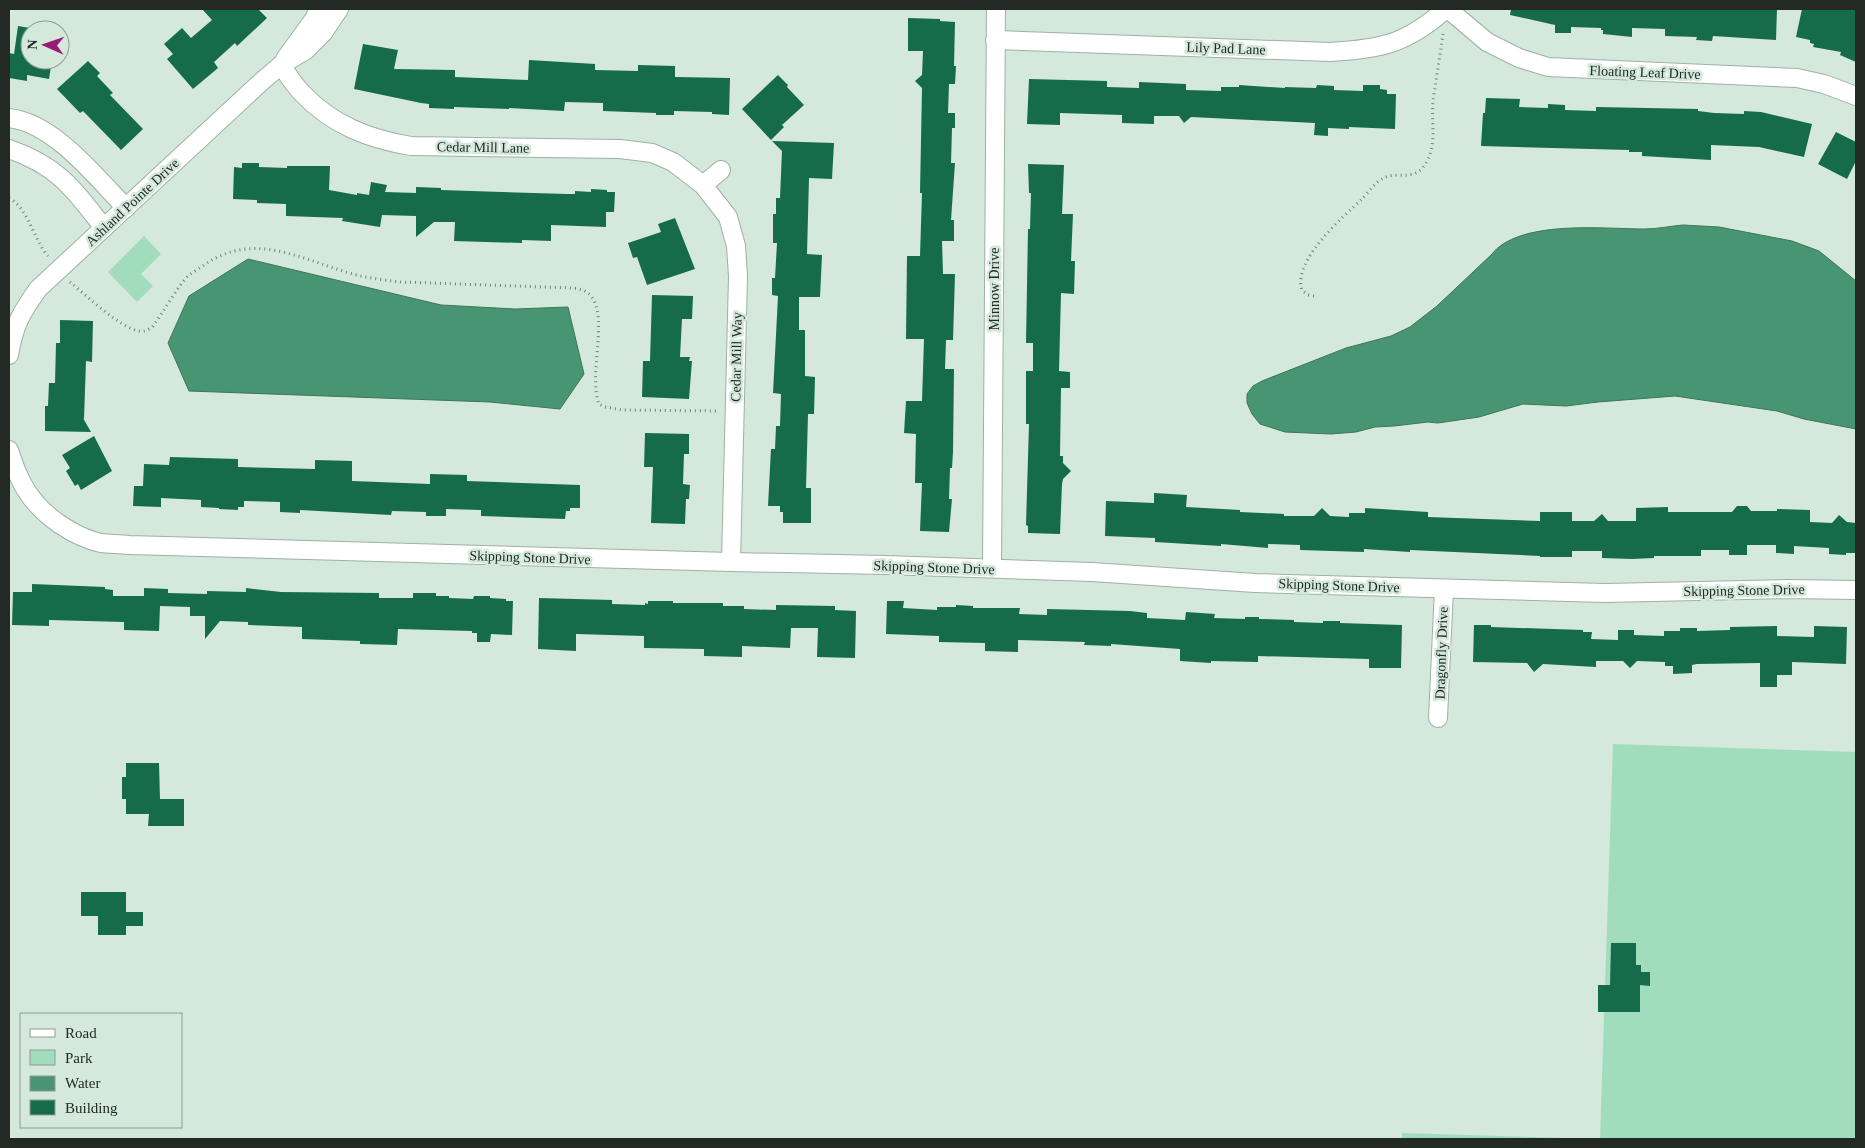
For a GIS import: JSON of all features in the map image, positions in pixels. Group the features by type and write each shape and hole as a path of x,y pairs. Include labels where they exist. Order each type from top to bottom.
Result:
{"street":[{"name":"Ashland Pointe Drive","path":"281,66 319,9"},
{"name":"Ashland Pointe Drive","path":"9,355 12,336 22,312 38,288 281,66 306,50 323,33 339,9"},
{"name":"Minnow Drive","path":"992,568 996,9"},
{"name":"Lily Pad Lane","path":"995,40 1320,51 1359,50 1382,46 1406,38 1447,9"},
{"name":"Floating Leaf Drive","path":"1447,9 1487,42 1519,58 1548,67 1797,78 1824,84 1856,96"},
{"name":"Cedar Mill Lane","path":"281,66 302,93 331,119 358,133 385,142 411,146 620,149 652,153 673,162 703,185"},
{"path":"9,118 30,124 65,146 79,158 126,208"},
{"path":"48,168 65,146"},
{"path":"9,149 36,160 66,181 104,228"},
{"path":"703,185 721,170"},
{"name":"Cedar Mill Way","path":"703,185 728,217 736,246 738,276 730,562"},
{"name":"Skipping Stone Drive","path":"9,450 16,471 29,494 48,514 74,533 100,542 119,544 992,568 1254,582 1605,594 1788,589 1856,590"},
{"name":"Dragonfly Drive","path":"1438,718 1444,589"}],"path":[{"path":"1314,296 1308,295 1302,290 1301,279 1305,266 1326,234 1383,178 1408,176 1417,173 1428,160 1432,144 1433,103 1444,28"},
{"path":"9,198 15,201 24,213 38,242 70,282 118,321 139,331 147,331 153,326 188,277 213,259 234,251 259,247 280,250 351,273 380,280 573,288 584,290 591,296 598,312 595,382 599,404 623,410 734,411"}],"green space":[{"path":"144,236 161,254 141,274 153,286 137,302 108,272"},
{"path":"1613,744 1856,752 1856,1139 1600,1139"},
{"path":"1402,1133 1595,1139 1402,1139"}],"water":[{"path":"1683,225 1719,227 1792,241 1819,251 1856,281 1856,429 1804,419 1777,411 1675,396 1566,406 1523,404 1479,417 1438,423 1428,422 1375,427 1356,432 1331,434 1285,432 1260,424 1252,414 1247,403 1247,394 1253,386 1262,381 1346,348 1391,336 1410,327 1437,306 1504,244 1521,236 1563,228 1650,229"},
{"path":"248,259 441,305 515,309 568,307 584,374 560,409 490,402 189,391 168,343 189,296"}],"building":[{"path":"202,9 258,9 267,18 237,46 235,43 214,62 218,68 193,89 167,59 173,54 164,44 182,28 191,38 212,20"},
{"path":"1511,9 1777,9 1776,40 1713,36 1712,41 1696,40 1697,37 1665,36 1665,29 1632,28 1632,37 1603,34 1601,28 1571,27 1571,33 1555,33 1555,25 1510,15"},
{"path":"1802,9 1856,9 1856,62 1840,55 1841,52 1813,47 1814,44 1810,43 1810,40 1796,37"},
{"path":"908,18 940,19 940,21 955,22 955,84 949,84 948,113 955,113 955,128 952,128 951,163 955,163 951,220 954,220 954,241 942,241 943,274 955,274 953,340 946,340 945,369 954,369 953,452 952,468 950,468 949,499 952,499 949,532 920,531 922,483 915,483 916,434 904,433 906,401 922,401 924,339 906,339 907,256 920,256 922,88 915,81 922,75 923,51 908,51"},
{"path":"18,26 20,26 20,70 50,70 49,79 27,75 27,81 9,78 9,53 14,54"},
{"path":"363,44 398,50 394,69 455,70 455,77 528,80 529,60 595,64 595,70 638,71 638,65 675,66 675,77 730,78 729,115 712,114 712,112 674,111 674,115 656,115 656,113 603,111 603,103 565,102 564,111 509,108 429,108 429,104 354,89"},
{"path":"88,61 100,73 97,76 113,93 110,95 143,129 121,150 83,111 80,113 57,89"},
{"path":"778,75 804,105 782,125 784,127 771,140 742,109"},
{"path":"1029,79 1107,81 1107,87 1139,88 1139,82 1186,84 1186,90 1221,91 1221,87 1239,87 1239,85 1316,88 1317,85 1334,86 1334,90 1363,91 1363,85 1380,85 1380,89 1387,90 1387,94 1396,94 1395,129 1328,128 1328,136 1314,135 1315,123 1191,117 1184,123 1179,116 1154,116 1154,124 1122,123 1122,115 1060,113 1060,125 1027,124"},
{"path":"1486,98 1520,99 1519,107 1548,108 1548,104 1565,105 1565,110 1596,111 1596,107 1698,109 1698,111 1714,113 1744,114 1744,111 1761,112 1812,124 1804,157 1759,147 1711,145 1711,160 1642,156 1642,152 1629,152 1629,150 1481,146"},
{"path":"1836,132 1856,142 1856,161 1847,179 1818,164"},
{"path":"772,141 834,143 832,179 809,178 807,254 822,255 820,297 799,297 799,330 805,330 805,376 815,377 814,414 808,414 806,488 811,488 811,523 783,523 783,512 780,512 780,506 768,506 771,449 775,449 776,426 780,426 781,394 773,393 778,296 772,295 772,278 775,278 777,243 773,243 773,214 776,214 776,198 780,198 782,151"},
{"path":"242,163 259,163 259,167 287,168 287,166 330,166 329,190 357,195 357,193 369,195 371,182 387,185 385,192 416,193 416,187 441,188 441,190 567,194 575,194 575,191 591,192 591,189 607,190 607,192 615,192 614,212 606,212 606,227 551,225 551,241 522,240 522,243 454,241 455,222 434,222 416,237 416,216 382,215 380,227 342,221 343,218 286,216 286,204 257,203 257,200 233,199 234,167 242,168"},
{"path":"1028,164 1064,165 1062,214 1073,214 1071,261 1075,261 1074,294 1061,293 1059,371 1070,372 1070,388 1061,388 1060,456 1063,456 1063,463 1071,471 1063,479 1062,484 1060,534 1028,533 1028,526 1026,525 1029,424 1026,424 1026,371 1033,371 1033,343 1026,343 1028,229 1030,229 1031,193 1029,193"},
{"path":"675,218 695,269 647,285 637,257 633,258 628,243 661,232 658,224"},
{"path":"652,295 693,296 692,319 682,319 680,357 690,357 689,361 692,361 689,399 642,397 643,361 650,361"},
{"path":"60,320 93,321 92,362 86,361 83,418 91,432 45,431 45,406 48,406 49,383 55,383 56,343 60,343"},
{"path":"645,433 689,434 689,454 684,454 683,484 690,485 689,499 686,499 685,524 651,523 653,467 644,467"},
{"path":"94,436 112,471 81,490 78,484 75,486 66,471 70,468 62,455"},
{"path":"170,457 238,459 238,467 315,469 315,460 352,461 352,481 430,484 430,474 467,475 467,481 580,485 580,508 570,508 570,511 566,511 565,519 481,516 481,510 446,509 446,516 426,516 426,512 392,511 391,515 300,510 300,513 280,512 280,502 244,501 244,507 238,507 238,510 201,507 201,500 161,498 161,507 133,506 134,486 143,486 144,464 169,465"},
{"path":"1154,493 1187,495 1186,507 1284,514 1284,516 1314,516 1322,508 1330,516 1349,517 1349,513 1365,513 1365,508 1428,512 1428,517 1540,521 1540,512 1572,512 1572,521 1594,521 1602,514 1608,521 1636,521 1636,508 1668,507 1668,512 1732,512 1737,506 1747,506 1751,511 1777,511 1777,509 1810,510 1810,522 1832,523 1839,515 1847,522 1856,523 1856,553 1846,553 1846,555 1829,554 1829,548 1794,546 1794,554 1776,553 1776,545 1747,545 1747,555 1729,555 1729,550 1701,550 1701,556 1654,556 1654,558 1632,559 1602,558 1602,551 1572,551 1572,557 1540,557 1410,550 1410,552 1364,549 1364,552 1300,550 1300,545 1268,544 1268,548 1221,544 1221,546 1155,542 1155,538 1105,536 1106,501 1154,503"},
{"path":"32,584 105,587 105,589 113,590 113,596 144,596 144,588 168,589 168,593 207,594 207,591 246,592 246,588 281,592 379,593 379,598 413,598 413,593 436,593 436,596 473,599 474,596 490,596 490,598 513,601 512,635 491,634 490,642 477,642 477,633 472,633 472,631 398,629 397,645 360,644 360,641 302,639 302,627 248,625 248,622 220,621 205,639 205,616 190,616 190,607 160,606 159,631 124,630 124,622 49,620 49,626 12,625 13,592 32,592"},
{"path":"539,598 612,600 612,604 645,605 645,603 648,604 648,601 723,603 723,606 744,606 744,609 776,610 776,605 835,606 835,610 856,611 855,658 817,657 818,628 791,628 790,648 742,646 742,657 704,656 704,649 644,648 644,636 576,634 576,651 538,649"},
{"path":"887,601 904,601 903,608 937,610 937,607 956,607 956,605 973,606 973,608 1020,608 1019,614 1047,615 1047,609 1130,611 1147,613 1147,618 1185,620 1186,612 1215,614 1214,618 1245,619 1245,617 1259,617 1259,619 1294,620 1294,622 1323,623 1323,621 1340,621 1340,623 1402,625 1401,668 1369,668 1369,659 1258,656 1258,662 1211,661 1211,663 1180,661 1180,649 1111,644 1111,646 1084,645 1085,642 1018,640 1018,652 985,651 985,643 939,642 939,636 886,634"},
{"path":"1474,625 1583,630 1583,632 1592,632 1591,639 1618,640 1618,630 1634,630 1634,635 1664,636 1664,631 1680,631 1680,628 1697,628 1697,631 1730,630 1730,627 1777,626 1777,636 1814,637 1814,626 1847,627 1846,664 1792,662 1792,675 1777,675 1777,687 1760,687 1760,663 1697,664 1692,665 1692,673 1673,674 1673,666 1665,666 1665,662 1637,661 1630,668 1623,661 1596,661 1596,667 1543,664 1534,672 1527,663 1473,662"},
{"path":"126,763 159,763 160,799 184,799 184,826 148,826 149,814 126,814 126,799 122,799 122,777 126,777"},
{"path":"81,892 126,892 126,912 143,912 143,926 126,926 126,935 98,935 98,916 81,916"},
{"path":"1611,943 1636,943 1636,965 1641,965 1641,972 1650,972 1650,986 1640,985 1640,1012 1598,1012 1598,985 1610,985"}]}
